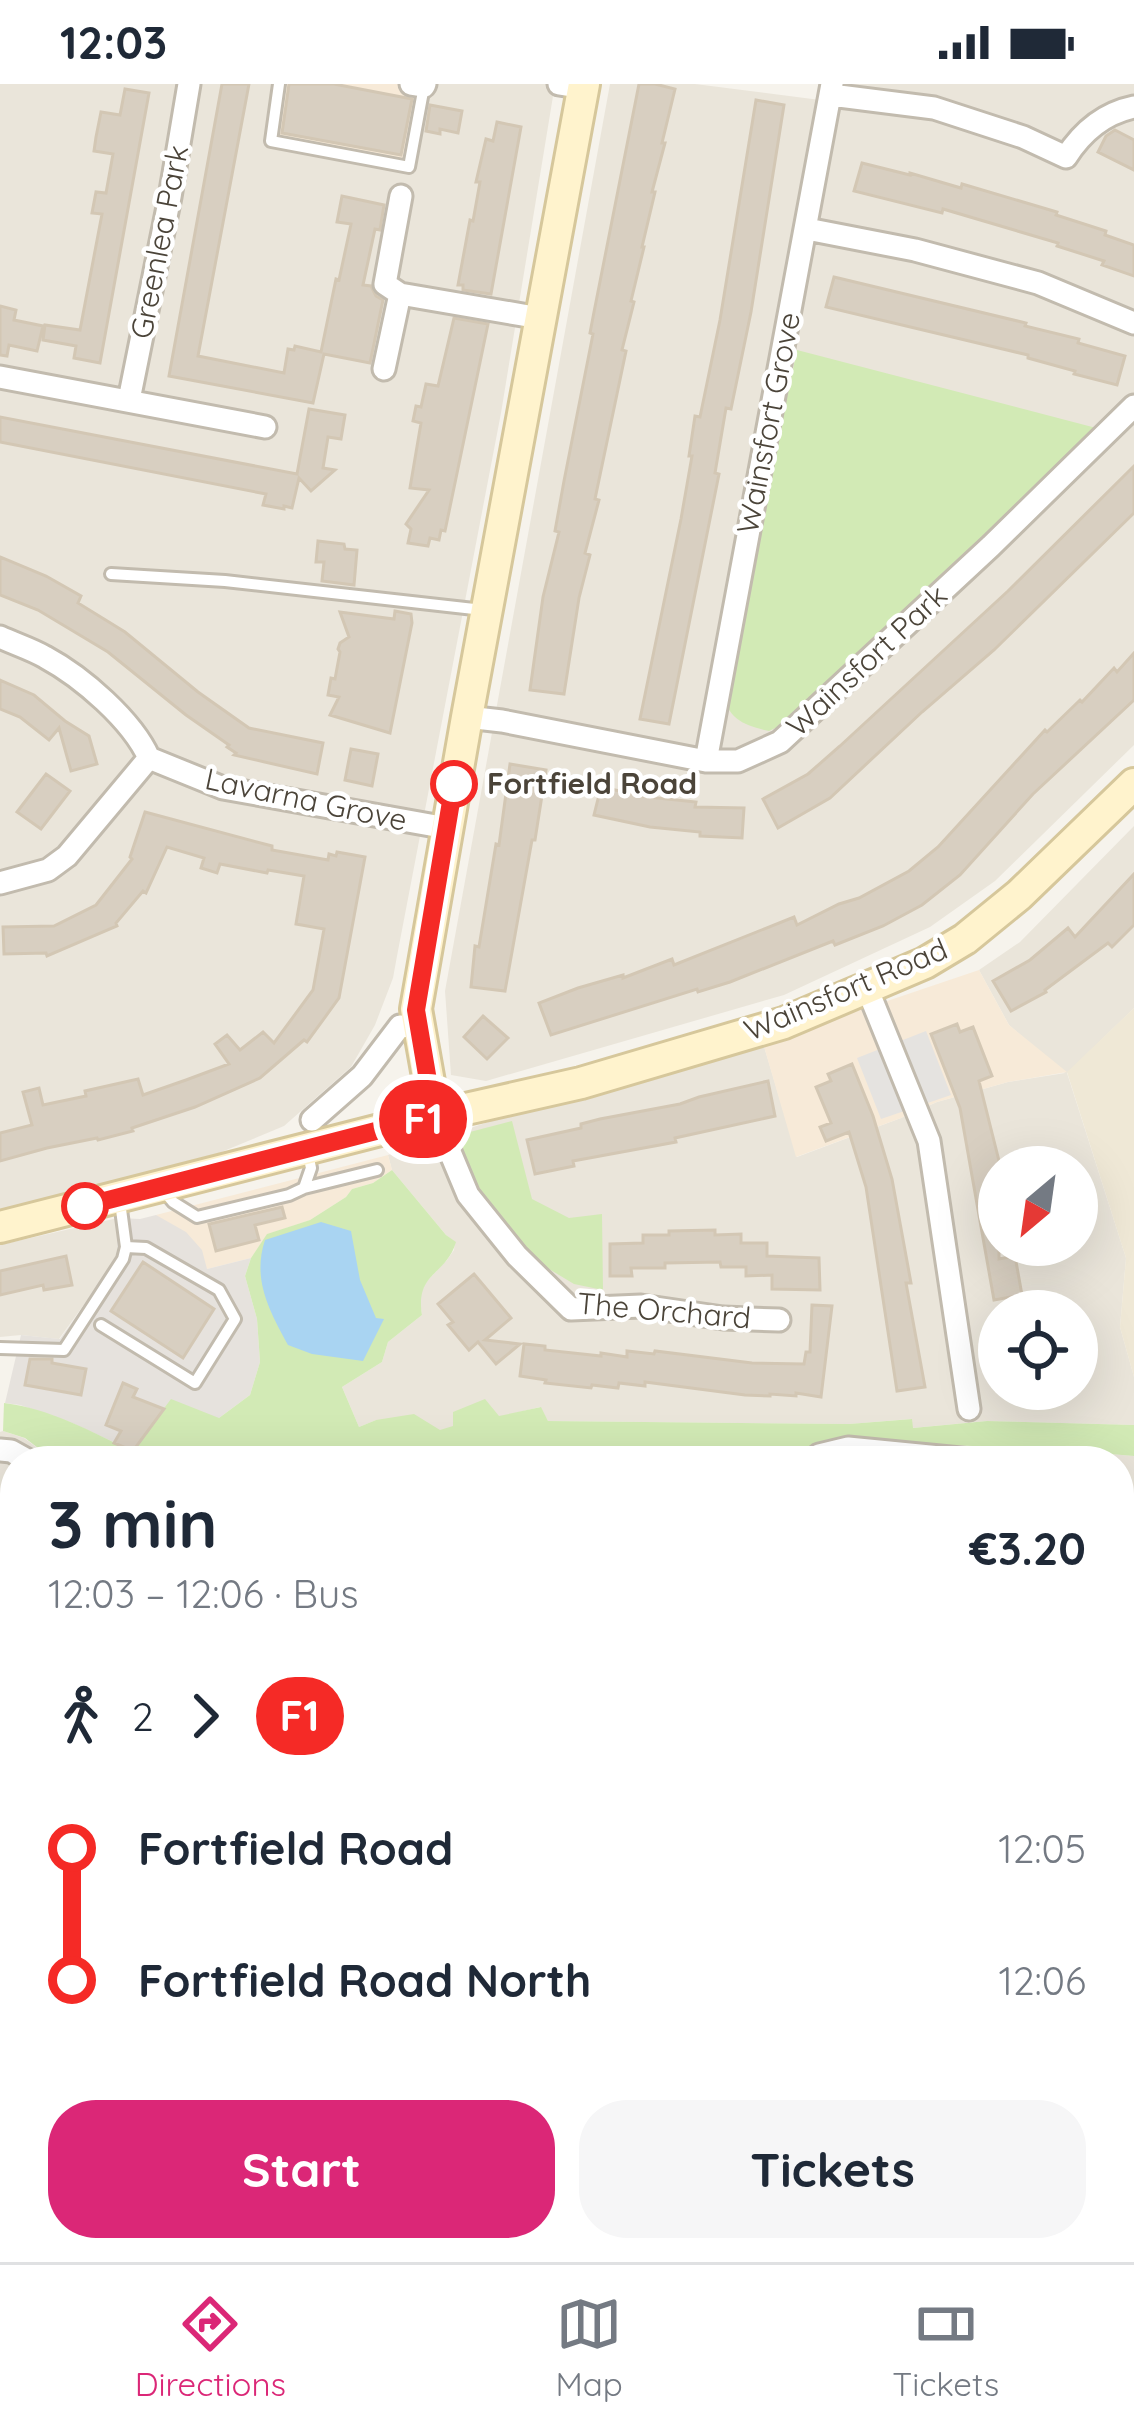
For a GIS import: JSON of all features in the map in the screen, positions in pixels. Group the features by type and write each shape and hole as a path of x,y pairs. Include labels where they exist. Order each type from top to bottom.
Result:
{"main road":[{"path":"0,1227 160,1187 310,1135 434,1116 416,1010 540,318 576,85"},
{"name":"Wainsfort Road","path":"434,1116 581,1083 764,1029 925,962 965,939 1019,896 1134,784"}],"street":[{"name":"Greenlea Park","path":"129,400 189,84"},
{"path":"831,90 934,108 1023,136 1066,157 1095,125 1116,111 1134,107"},
{"name":"Wainsfort Grove","path":"706,761 831,90"},
{"path":"401,196 385,284 400,293 540,318"},
{"path":"806,229 915,250 1038,283 1134,323"},
{"path":"385,369 400,293"},
{"path":"0,377 265,427"},
{"name":"Wainsfort Park","path":"466,717 706,761 738,761 780,742 1134,406"},
{"path":"0,638 43,655 74,675 140,737 149,758 67,856 48,870 0,883"},
{"name":"Lavarna Grove","path":"149,758 223,788 447,828"},
{"path":"867,988 929,1141 969,1409"},
{"path":"310,1135 400,1026 417,1028"},
{"name":"The Orchard","path":"434,1116 468,1195 517,1256 571,1309 641,1306 778,1321"}],"lane":[{"path":"279,84 271,141 409,166 420,85"},
{"path":"111,574 225,581 486,610"},
{"path":"304,1188 311,1168 310,1135"},
{"path":"160,1187 197,1217 377,1170"},
{"path":"0,1348 64,1350 123,1259 126,1247 119,1197"},
{"path":"101,1325 195,1383 235,1319 219,1290 146,1247 126,1247"}],"shaded area":[{"path":"0,84 555,84 501,413 393,978 375,1025 351,1067 284,1126 219,1153 0,1210"},
{"path":"276,84 432,84 415,172 265,143"},
{"path":"610,84 695,84 820,100 822,84 1134,84 1134,745 995,881 930,927 784,995 486,1081 451,1075 445,991"},
{"path":"1134,826 1134,1008 1067,1073 1090,1146 978,1146 978,1266 1098,1266 1098,1170 1126,1258 1120,1327 1134,1377 1134,1425 987,1421 912,1428 911,1419 849,1424 548,1421 540,1407 440,1431 376,1420 359,1427 342,1387 382,1362 388,1342 422,1315 419,1296 454,1250 455,1242 392,1170 388,1155 763,1043 797,1157 937,1102 1008,1082 1065,1073 1009,1025 979,970 1020,942"},
{"path":"979,970 1009,1025 1067,1072 937,1102 796,1157 763,1043"},
{"path":"1134,1008 1134,1377 1120,1327 1126,1258 1098,1170 1098,1146 1090,1146 1067,1072"},
{"path":"926,1031 951,1095 881,1119 857,1058"},
{"path":"388,1155 392,1170 352,1189 310,1220 268,1234 251,1258 207,1269 156,1215"},
{"path":"156,1215 186,1232 202,1250 207,1269 251,1258 245,1276 257,1319 260,1362 250,1395 219,1418 146,1446 122,1446 70,1422 5,1403 21,1335 60,1339 117,1259 118,1218"},
{"path":"118,1218 117,1259 59,1339 0,1337 0,1245"},
{"path":"0,1432 24,1438 35,1446 0,1446"},
{"path":"828,1439 973,1446 811,1446"}],"green space":[{"path":"797,350 1100,429 792,720 769,731 732,714 725,691"},
{"path":"512,1121 532,1199 569,1218 602,1214 603,1290 574,1284 539,1263 476,1195 461,1146 470,1132"},
{"path":"392,1170 456,1242 423,1290 422,1315 388,1342 382,1362 342,1387 359,1427 414,1414 440,1430 453,1426 453,1412 485,1399 499,1416 541,1407 548,1421 849,1424 912,1419 913,1428 987,1421 1134,1425 1134,1446 972,1446 829,1439 811,1446 136,1446 171,1399 219,1418 250,1395 260,1362 257,1319 245,1276 251,1258 267,1234 310,1220 352,1189"},
{"path":"4,1403 54,1415 122,1446 35,1446 3,1431"}],"water":[{"path":"321,1222 351,1231 360,1280 376,1318 384,1319 363,1361 312,1354 288,1345 264,1294 260,1268 265,1240"}],"building":[{"path":"222,84 249,84 198,356 284,373 288,349 295,346 321,352 351,224 337,222 342,196 384,205 363,285 371,286 383,300 370,363 324,354 313,403 169,376"},
{"path":"289,84 334,84 412,99 401,155 282,133"},
{"path":"639,84 675,89 622,350 626,351 585,553 590,555 564,694 530,690 590,333"},
{"path":"125,89 149,93 100,363 74,358 76,346 43,340 45,325 80,330 102,214 92,213 96,192 106,193 113,154 94,151 96,137 101,112 120,115"},
{"path":"756,100 784,105 751,312 731,409 726,408 715,473 719,474 669,724 640,719 681,519 695,416 700,417 720,320"},
{"path":"430,105 462,111 458,133 426,131"},
{"path":"497,122 521,127 491,294 458,285 486,139 493,141"},
{"path":"1115,130 1134,140 1134,170 1098,152"},
{"path":"862,163 961,188 962,184 1106,231 1105,235 1134,245 1134,276 1058,243 943,209 942,213 854,191"},
{"path":"834,277 1026,323 1125,356 1117,385 1028,355 826,307"},
{"path":"0,306 16,310 14,320 43,326 37,351 9,345 7,356 0,355"},
{"path":"454,318 488,324 445,531 441,530 439,540 430,538 428,546 408,543 411,529 406,524 429,490 410,488 421,423 413,421 416,406 421,407 426,384 438,386"},
{"path":"309,409 345,415 341,439 328,437 323,468 335,470 311,491 299,478 292,508 284,509 263,505 266,494 0,442 0,417 297,474"},
{"path":"1134,466 1134,513 994,650 830,798 778,828 763,799 808,774 840,746 1008,591"},
{"path":"318,541 357,550 354,585 322,581 324,562 316,562"},
{"path":"0,557 81,596 78,603 125,632 249,728 323,743 317,774 234,755 229,745 108,652 38,610 0,595"},
{"path":"395,611 411,614 412,623 390,733 330,715 339,697 328,695 338,649 349,637 340,612 394,619"},
{"path":"1134,653 1134,700 1033,794 960,875 922,905 883,926 730,982 551,1035 539,1003 672,959 674,965 794,917 797,925 909,871 938,847 1045,730"},
{"path":"0,680 34,695 89,736 97,764 71,771 59,728 49,740 20,717 0,709"},
{"path":"351,749 378,754 372,786 345,780"},
{"path":"510,764 546,770 505,991 471,987"},
{"path":"46,774 70,791 41,829 17,812"},
{"path":"601,787 696,802 695,807 744,808 742,838 700,836 700,832 594,815"},
{"path":"145,812 272,846 272,850 328,860 329,854 336,856 337,852 365,857 339,998 307,1042 260,1078 133,1131 0,1161 0,1133 32,1125 23,1092 39,1088 43,1105 138,1079 143,1095 186,1080 229,1064 215,1044 227,1035 240,1050 263,1032 274,1043 313,990 324,929 296,924 304,876 220,864 217,873 201,868 204,858 167,847 146,893 117,926 47,956 4,954 3,927 54,926 96,905 132,859"},
{"path":"1134,874 1134,925 1112,947 1108,943 1046,992 1011,1011 993,981 1030,960 1068,928 1075,937"},
{"path":"483,1016 508,1038 487,1059 464,1037"},
{"path":"957,1024 960,1032 973,1027 992,1076 979,1081 995,1146 978,1146 978,1210 960,1108 931,1034"},
{"path":"852,1064 892,1179 925,1387 897,1391 866,1187 849,1132 826,1141 820,1127 831,1123 816,1087 831,1081 828,1074"},
{"path":"768,1081 775,1116 675,1138 676,1142 573,1161 574,1166 535,1174 527,1140"},
{"path":"282,1207 285,1218 255,1225 259,1240 216,1251 209,1224"},
{"path":"715,1230 715,1235 741,1234 741,1243 767,1243 767,1256 819,1258 820,1290 772,1289 772,1275 746,1276 746,1267 721,1267 720,1262 665,1263 665,1268 631,1268 632,1276 610,1276 610,1244 643,1243 643,1235 669,1235 669,1231"},
{"path":"66,1256 72,1285 44,1290 43,1285 0,1295 0,1271"},
{"path":"143,1262 214,1309 183,1358 111,1311"},
{"path":"988,1266 1017,1266 1021,1290 992,1290"},
{"path":"474,1274 511,1318 485,1340 520,1344 496,1364 478,1342 469,1350 438,1304"},
{"path":"812,1305 832,1306 821,1397 745,1395 645,1382 645,1386 619,1383 618,1388 591,1388 520,1376 524,1344 601,1356 655,1351 804,1364 810,1352"},
{"path":"30,1359 52,1359 52,1363 86,1369 81,1395 25,1385"},
{"path":"123,1383 137,1389 133,1397 164,1409 137,1446 114,1443 121,1431 106,1425"}],"bus line":[{"name":"F1","path":"85,1206 434,1116 416,1010 454,784"}],"place":[{"name":"Fortfield Road","path":"454,784"}]}
